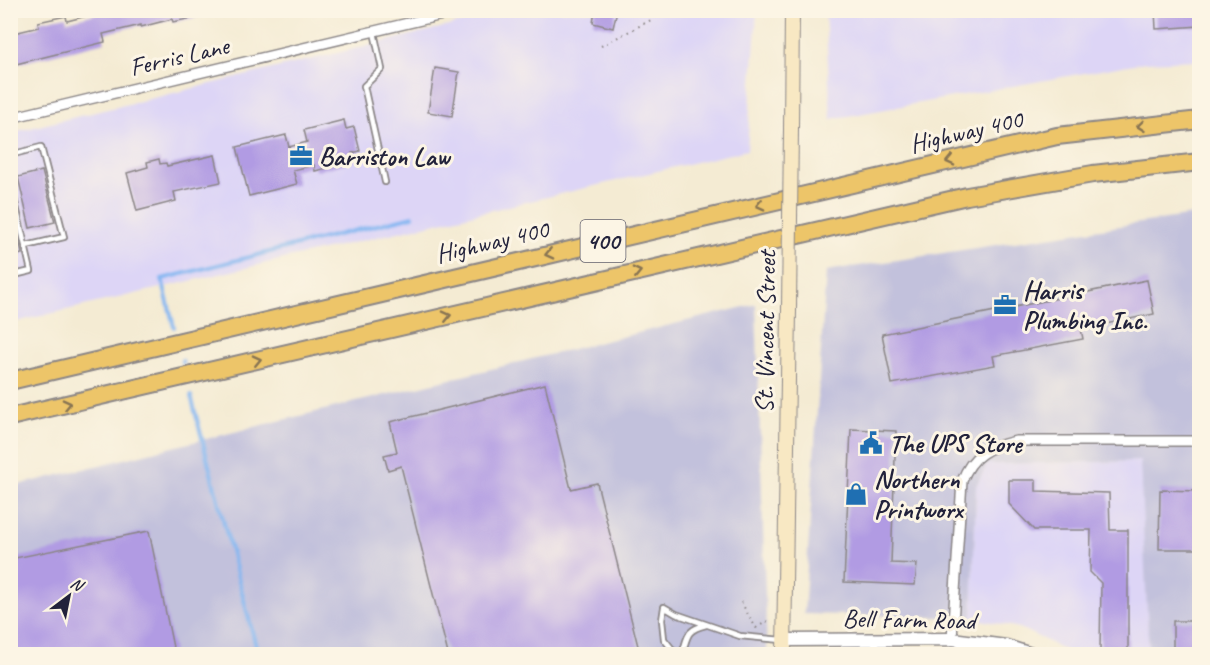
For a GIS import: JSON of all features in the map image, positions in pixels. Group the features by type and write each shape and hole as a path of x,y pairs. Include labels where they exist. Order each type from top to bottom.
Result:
{"highway":[{"name":"Highway 400","path":"10,381 1057,136 1200,120"},
{"name":"400","path":"10,417 967,196 1093,174 1200,162"}],"main road":[{"name":"St. Vincent Street","path":"785,647 792,10"}],"street":[{"name":"Ferris Lane","path":"10,118 463,10"},
{"path":"952,639 962,481 975,458 1000,444 1016,441 1200,441"},
{"name":"Bell Farm Road","path":"785,647 952,639 986,642 1031,654"}],"lane":[{"path":"374,32 382,69 364,86 385,182"},
{"path":"10,155 41,147 64,237 26,246"},
{"path":"10,181 31,271 10,276"},
{"path":"676,654 664,639 662,620 664,607 706,625 785,647"},
{"path":"682,654 688,634 697,627 706,625"}],"path":[{"path":"601,46 651,20"},
{"path":"741,602 756,628 771,619"}],"shaded area":[{"path":"510,11 757,11 747,150 11,323 10,133"},
{"path":"825,11 1199,11 1199,60 1145,62 831,119"},
{"path":"1199,214 1199,654 1149,654 1140,461 987,464 976,486 972,618 804,614 826,271"},
{"path":"756,304 767,654 11,654 10,487"},
{"path":"1141,461 1149,654 1073,654 1020,628 972,618 976,486 987,464"}],"building":[{"path":"110,10 207,10 208,15 173,22 172,19 103,34 105,42 16,64 10,34 39,27 38,22 66,16 67,21"},
{"path":"595,10 617,10 613,28 593,23"},
{"path":"1155,10 1200,10 1200,26 1156,29"},
{"path":"435,68 459,72 452,116 428,112"},
{"path":"344,120 346,129 354,127 360,151 352,153 354,161 315,171 314,165 293,170 297,184 249,196 237,147 286,135 289,147 307,142 304,130"},
{"path":"215,155 221,182 174,192 176,201 137,211 127,173 148,167 147,162 159,159 160,164 166,163 167,166"},
{"path":"42,171 55,222 30,228 18,177"},
{"path":"17,231 22,254 10,257 10,233"},
{"path":"1147,280 1154,314 1081,329 1083,339 993,356 995,365 892,384 882,334"},
{"path":"545,384 571,489 597,483 640,654 448,654 401,466 388,470 384,455 397,452 390,422"},
{"path":"851,429 896,431 891,563 917,564 915,585 844,582"},
{"path":"1009,480 1036,480 1036,491 1109,493 1110,530 1128,530 1128,654 1103,654 1100,651 1101,583 1090,572 1091,530 1034,530 1009,504"},
{"path":"1160,490 1200,491 1200,549 1159,549"},
{"path":"149,531 174,652 160,654 109,654 109,651 91,654 10,654 10,559"},
{"path":"1173,621 1200,621 1200,654 1173,654"}],"waterway":[{"path":"174,327 162,279 413,216"},
{"path":"191,396 258,654"}],"place":[{"name":"Barriston Law","path":"301,156"},
{"name":"Harris Plumbing Inc.","path":"1005,305"},
{"name":"The UPS Store","path":"871,443"},
{"name":"Northern Printworx","path":"856,494"}]}
